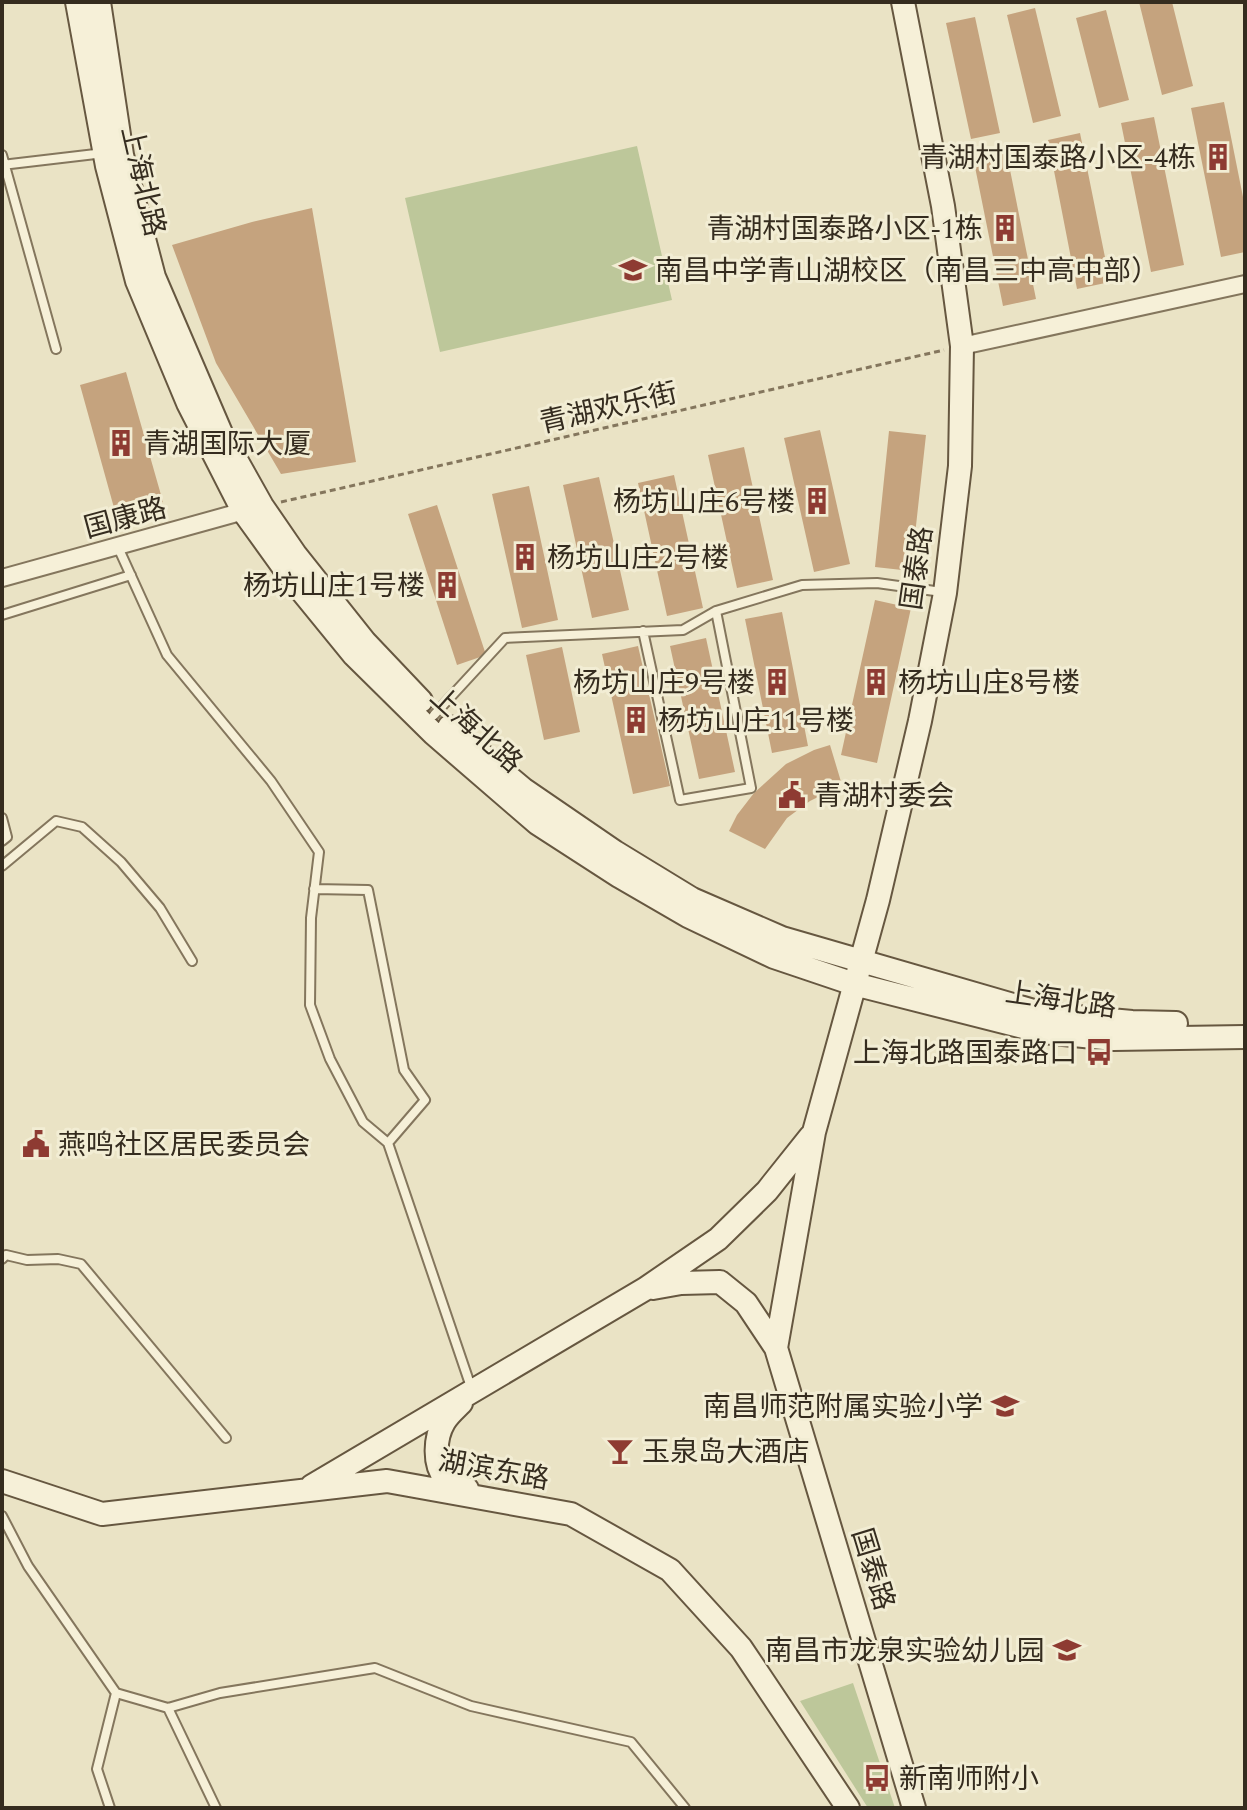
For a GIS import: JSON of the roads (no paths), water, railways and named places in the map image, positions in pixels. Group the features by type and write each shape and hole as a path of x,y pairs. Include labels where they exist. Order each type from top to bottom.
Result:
{"street":[{"name":"上海北路","path":"77,2 104,153 137,281 188,403 292,579 354,655 434,734 537,823 688,916 774,957 854,984 1043,1032 1114,1039 1245,1037"},
{"name":"上海北路","path":"99,2 122,155 154,277 253,509 295,554 365,642 434,715 523,789 615,852 692,899 782,938 1044,1014 1132,1022 1245,1022"},
{"name":"国泰路","path":"776,1348 814,1132 878,900 920,721 945,593 960,466 962,346 943,206 903,2"},
{"path":"962,346 1245,284"},
{"name":"国康路","path":"2,578 253,509"},
{"name":"国泰路","path":"304,1490 645,1289 718,1239 767,1191 814,1132"},
{"name":"国泰路","path":"645,1289 681,1283 720,1282 746,1303 776,1348 914,1808"},
{"path":"473,1391 445,1420 439,1434 437,1459 446,1479 503,1501"},
{"name":"湖滨东路","path":"2,1481 102,1514 387,1481 571,1514 670,1570 741,1648 848,1808"}],"lane":[{"path":"56,349 2,162 104,153"},
{"path":"117,545 167,655 271,781 319,852 311,918 310,1005 330,1059 363,1122 388,1143 473,1391"},
{"path":"2,615 131,575"},
{"path":"434,715 505,638 683,630 716,611 802,585 877,583 945,593"},
{"path":"643,631 680,800 751,788 716,611"},
{"path":"2,818 7,837 2,841"},
{"path":"2,866 56,821 82,827 121,862 160,908 192,961"},
{"path":"314,889 368,890 404,1070 425,1100 388,1143"},
{"path":"3,1254 27,1260 58,1259 81,1264 226,1438"},
{"path":"2,1516 28,1566 116,1693 168,1708 220,1693 375,1668 471,1706 631,1742 685,1808"},
{"path":"110,1808 97,1769 116,1693"},
{"path":"168,1708 216,1808"}],"place":[{"name":"青湖村国泰路小区-4栋","path":"1218,157"},
{"name":"青湖村国泰路小区-1栋","path":"1005,228"},
{"name":"南昌中学青山湖校区（南昌三中高中部）","path":"633,270"},
{"name":"青湖国际大厦","path":"121,443"},
{"name":"杨坊山庄6号楼","path":"817,501"},
{"name":"杨坊山庄2号楼","path":"525,557"},
{"name":"杨坊山庄1号楼","path":"447,585"},
{"name":"杨坊山庄9号楼","path":"777,682"},
{"name":"杨坊山庄8号楼","path":"876,682"},
{"name":"杨坊山庄11号楼","path":"636,720"},
{"name":"青湖村委会","path":"792,795"},
{"name":"上海北路国泰路口","path":"1099,1052"},
{"name":"燕鸣社区居民委员会","path":"36,1144"},
{"name":"南昌师范附属实验小学","path":"1005,1406"},
{"name":"玉泉岛大酒店","path":"620,1451"},
{"name":"南昌市龙泉实验幼儿园","path":"1067,1650"},
{"name":"新南师附小","path":"877,1778"}]}
